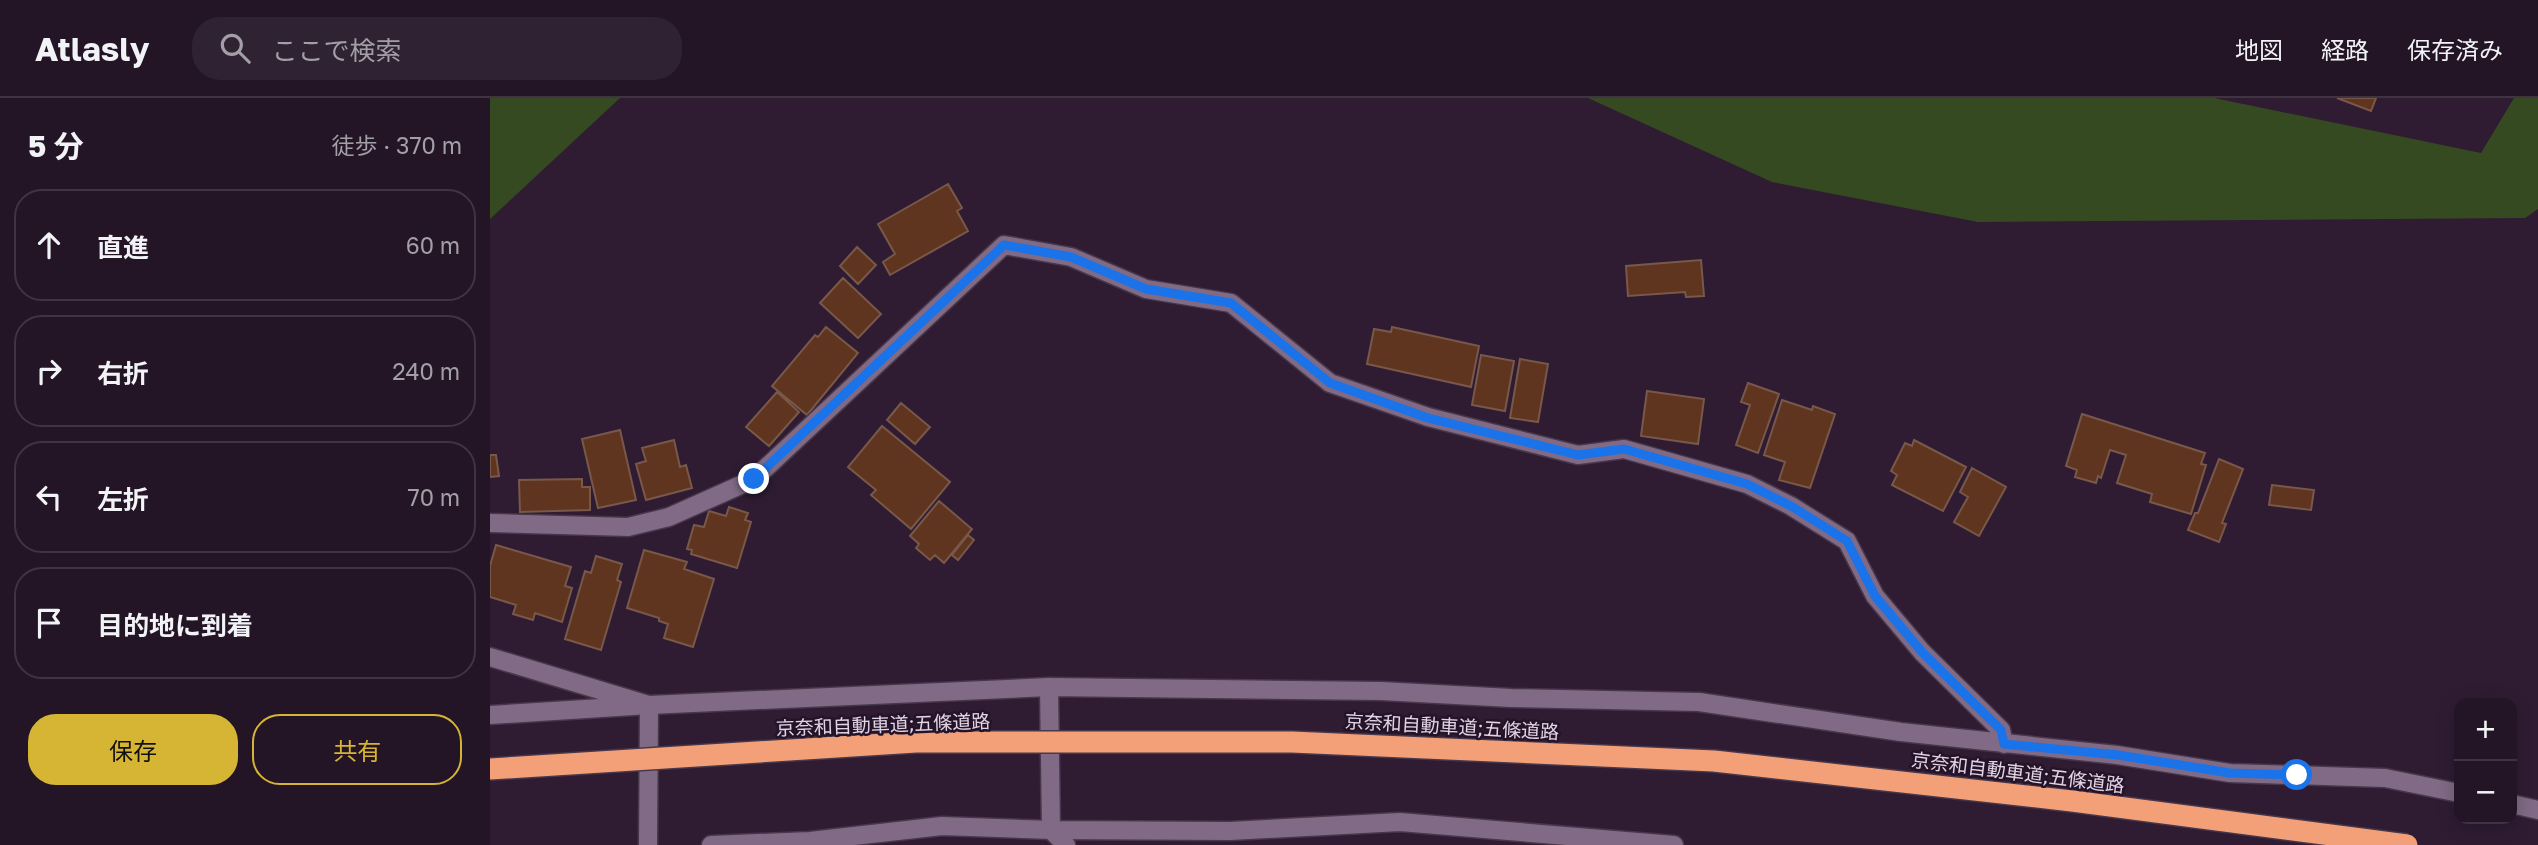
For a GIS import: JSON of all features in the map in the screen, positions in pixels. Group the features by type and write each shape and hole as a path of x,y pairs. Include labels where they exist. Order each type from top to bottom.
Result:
{"highway":[{"name":"京奈和自動車道;五條道路","path":"490,769 916,743 1292,741 1714,761 2072,801 2407,845"}],"street":[{"path":"490,523 628,527 669,517 754,479 1004,245 1071,257 1146,289 1231,303 1330,383 1428,418 1578,455 1624,449 1747,484 1847,541 1875,596 1922,652 2001,730 2004,744"},
{"path":"490,657 649,705"},
{"path":"1049,687 1051,830 1066,845"},
{"path":"490,715 1049,687 1381,691 1511,698 1699,702 1901,732 2118,755 2230,773 2385,778 2454,792"},
{"path":"648,845 649,705"},
{"path":"2517,805 2538,810"},
{"path":"711,845 810,841 942,827 1230,831 1400,822 1674,845"}],"green space":[{"path":"490,98 620,98 490,219"},
{"path":"1588,98 2214,98 2481,153 2514,98 2538,98 2538,209 2525,218 1978,222 1772,182"}],"building":[{"path":"2337,98 2376,98 2371,111"},
{"path":"948,184 962,208 957,211 968,231 890,275 883,262 895,254 878,224"},
{"path":"857,247 876,265 858,284 840,266"},
{"path":"1701,260 1704,296 1686,297 1685,292 1628,296 1626,266"},
{"path":"843,278 881,314 858,338 820,303"},
{"path":"826,327 858,353 807,415 772,386 815,335 818,337"},
{"path":"1392,327 1479,346 1471,387 1367,364 1374,329 1391,332"},
{"path":"1481,355 1514,361 1505,411 1472,405"},
{"path":"1520,359 1548,364 1538,422 1510,418"},
{"path":"1748,383 1779,394 1758,453 1736,445 1750,405 1741,402"},
{"path":"1647,391 1704,399 1698,444 1641,436"},
{"path":"777,392 799,412 769,446 746,427"},
{"path":"1782,400 1812,410 1813,406 1835,414 1810,488 1779,480 1785,462 1764,455"},
{"path":"901,403 930,427 915,444 887,420"},
{"path":"2082,414 2205,453 2201,464 2206,465 2191,514 2150,502 2152,494 2117,483 2126,455 2110,450 2101,478 2098,476 2096,483 2075,477 2077,470 2066,466"},
{"path":"882,426 950,482 911,529 871,495 876,490 848,467"},
{"path":"620,430 636,500 598,508 582,439"},
{"path":"674,440 680,467 686,465 692,488 646,500 636,464 646,461 642,448"},
{"path":"1914,440 1966,467 1943,511 1892,485 1897,475 1891,471 1905,443 1912,446"},
{"path":"490,455 496,455 499,476 490,477"},
{"path":"2219,459 2243,469 2222,523 2226,524 2219,542 2188,530 2195,513 2198,513"},
{"path":"1972,468 2006,487 1979,536 1954,522 1968,497 1960,492"},
{"path":"582,479 582,487 590,487 590,510 520,512 519,480"},
{"path":"2272,485 2314,490 2311,510 2269,505"},
{"path":"939,501 972,529 944,563 935,555 930,560 916,548 919,544 910,536"},
{"path":"729,507 748,513 745,520 751,522 737,568 691,554 692,550 687,549 694,525 704,527 709,511 726,516"},
{"path":"968,535 974,540 958,560 952,555"},
{"path":"496,545 571,567 565,586 572,588 562,622 535,613 533,620 513,614 516,605 490,597 490,566"},
{"path":"644,550 687,562 684,569 714,579 693,647 664,638 668,624 659,621 659,618 627,608"},
{"path":"596,556 622,564 617,580 621,582 601,650 565,639 585,571 591,573"}],"route":[{"path":"754,479 1004,245 1071,257 1146,289 1231,303 1330,383 1428,418 1578,455 1624,449 1747,484 1791,506 1847,541 1875,596 1922,652 2001,730 2004,744 2118,755 2230,773 2297,775"}]}
